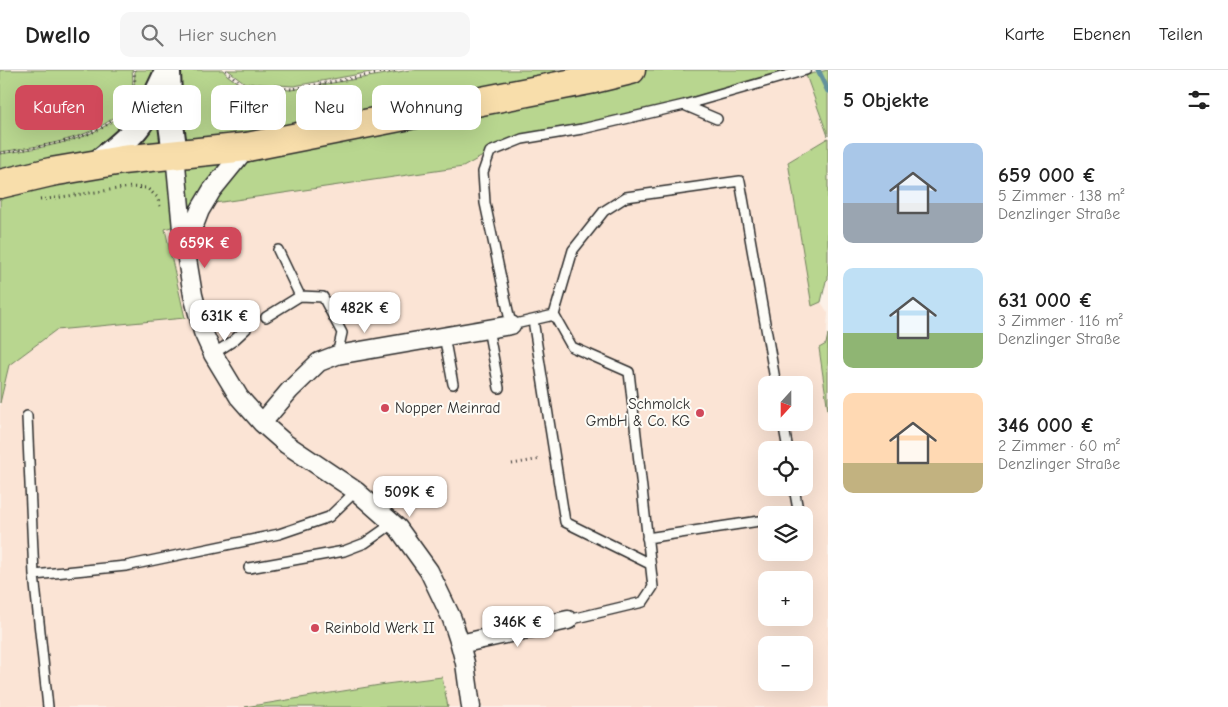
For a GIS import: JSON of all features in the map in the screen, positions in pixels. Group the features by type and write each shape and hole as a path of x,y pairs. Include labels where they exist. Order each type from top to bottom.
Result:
{"main road":[{"path":"0,184 96,164 247,147 594,80 631,70"}],"street":[{"path":"168,70 170,117 193,295 203,332 213,354 239,397 262,423 286,444 356,491 398,528 429,571 452,619 465,663 471,707"},
{"path":"96,164 123,142 138,126 152,105 168,70"},
{"path":"186,246 200,210 212,190 247,147"},
{"path":"262,423 290,390 318,362 337,355 511,324"},
{"path":"460,644 568,620"}],"lane":[{"path":"554,315 511,324 485,203 483,172 490,152 522,140 582,129 684,105 806,70"},
{"path":"684,105 717,119"},
{"path":"568,620 643,602 653,587 629,372 572,347 554,315 573,250 604,211 626,196 740,181 774,376"},
{"path":"278,250 300,296"},
{"path":"266,317 300,296 323,297 342,333 337,355"},
{"path":"533,320 565,522 650,564"},
{"path":"488,328 499,388"},
{"path":"213,354 233,341 246,329"},
{"path":"444,336 453,384"},
{"path":"27,416 34,575 48,707"},
{"path":"34,575 126,566 279,534 329,516 356,491"},
{"path":"647,538 758,521"},
{"path":"250,568 344,551 365,543 392,524"}],"path":[{"path":"134,70 134,85"},
{"path":"226,70 228,74 244,84 268,88 292,88 397,70"},
{"path":"0,153 80,136 108,124 113,120"},
{"path":"37,200 131,187 147,188 157,197 162,213"},
{"path":"512,464 541,458"}],"shaded area":[{"path":"806,75 828,138 788,162 813,306 821,302 828,313 826,344 819,348 828,411 828,707 448,707 442,677 386,684 245,707 0,707 0,403 9,365 56,330 185,318 165,229 201,217 208,204 463,167 490,152 522,139 582,129"}],"green space":[{"path":"0,70 132,70 133,85 113,85 113,118 103,125 103,85 15,85 15,130 93,130 62,141 0,152"},
{"path":"135,70 223,70 241,85 211,85 211,130 286,130 286,90 296,89 296,130 362,130 362,85 321,85 410,70 805,70 684,105 522,139 490,152 463,167 208,204 201,217 165,229 185,318 56,330 9,365 0,403 0,154 50,146 98,130 103,130 103,127 113,121 113,130 201,130 201,85 134,85"},
{"path":"228,70 382,70 294,86 245,83"},
{"path":"828,70 828,136 806,75"},
{"path":"828,138 828,279 821,302 812,306 788,162"},
{"path":"828,334 828,411 819,348 826,344"},
{"path":"442,677 448,707 245,707 386,684"}],"waterway":[{"path":"818,70 828,91"}],"place":[{"name":"Nopper Meinrad","path":"385,408"},
{"name":"Schmolck GmbH & Co. KG","path":"700,413"},
{"name":"Reinbold Werk II","path":"315,628"}]}
